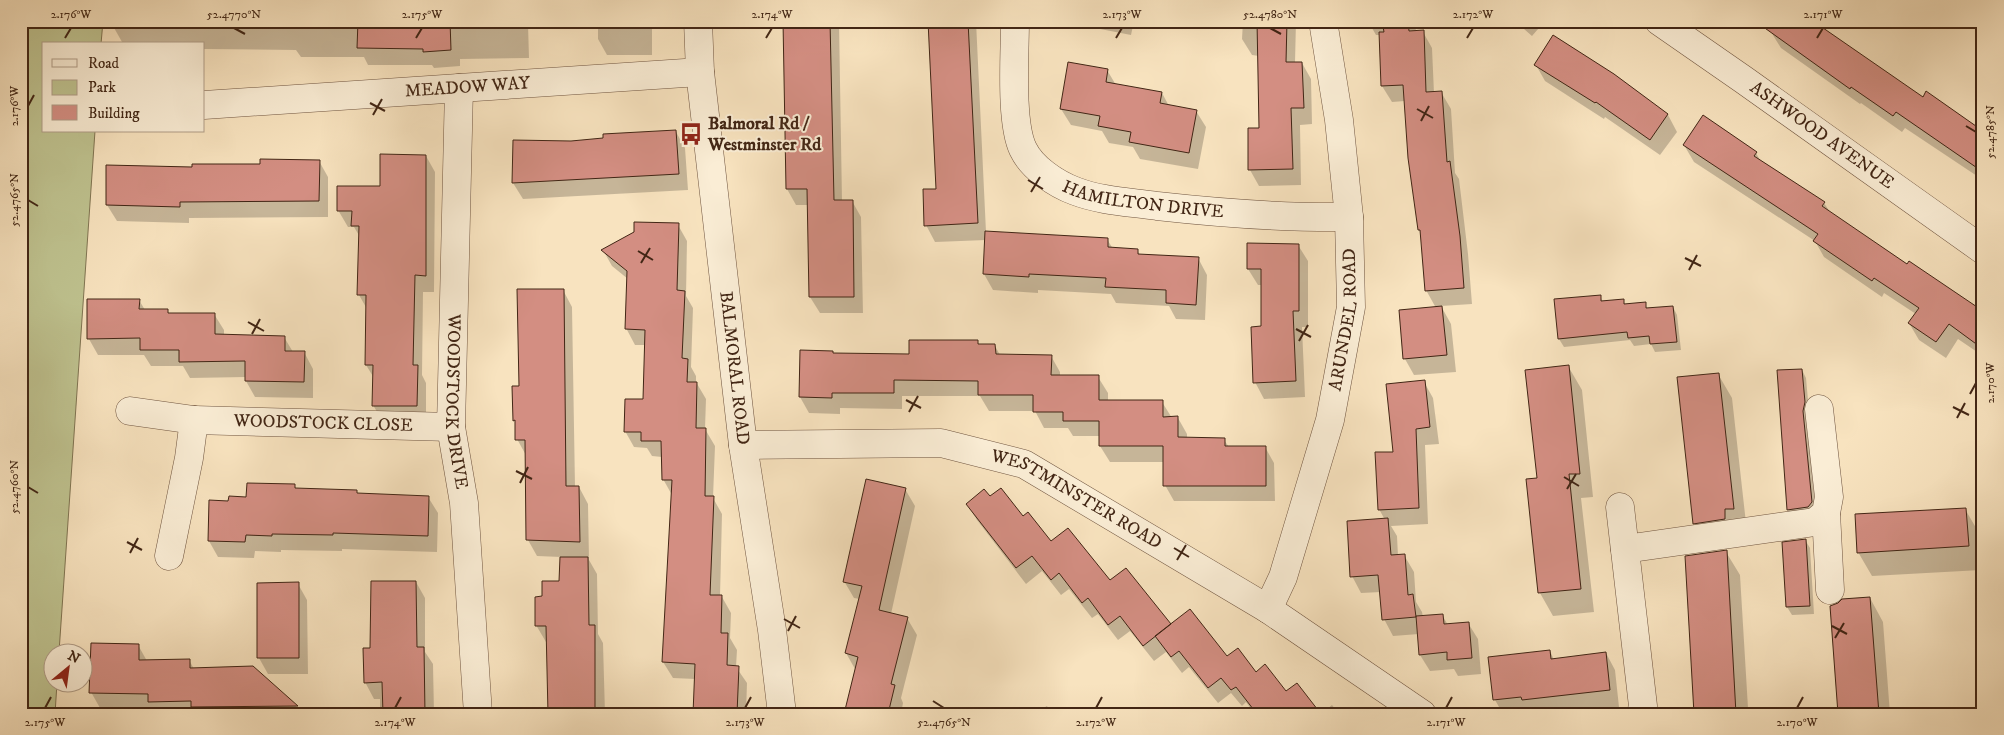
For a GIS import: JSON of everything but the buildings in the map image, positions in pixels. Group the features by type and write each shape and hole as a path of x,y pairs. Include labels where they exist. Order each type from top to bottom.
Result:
{"street":[{"name":"BALMORAL ROAD","path":"698,21 700,72 743,445 772,630 782,714"},
{"name":"HAMILTON DRIVE","path":"1014,21 1015,97 1018,131 1023,149 1032,163 1060,184 1073,191 1097,198 1212,212 1310,218 1349,217"},
{"name":"ARUNDEL ROAD","path":"1268,608 1283,577 1330,420 1351,307 1349,217 1339,120 1323,21"},
{"name":"ASHWOOD AVENUE","path":"1659,21 1983,250"},
{"name":"MEADOW WAY","path":"205,105 700,72"},
{"name":"WOODSTOCK DRIVE","path":"459,88 451,428 464,503 478,714"},
{"path":"1819,408 1829,497 1826,512 1830,590"},
{"name":"WOODSTOCK CLOSE","path":"130,412 194,420 451,428"},
{"path":"169,556 190,458 194,420"},
{"name":"WESTMINSTER ROAD","path":"743,445 941,443 1024,464 1268,608 1422,714"},
{"path":"1620,507 1643,706 1641,714"},
{"path":"1625,549 1815,522 1826,512"}],"green space":[{"path":"21,21 103,21 101,42 42,42 42,132 95,132 60,642 42,642 42,692 56,692 55,714 21,714"}],"place":[{"name":"Balmoral Rd / Westminster Rd","path":"691,134"}]}
